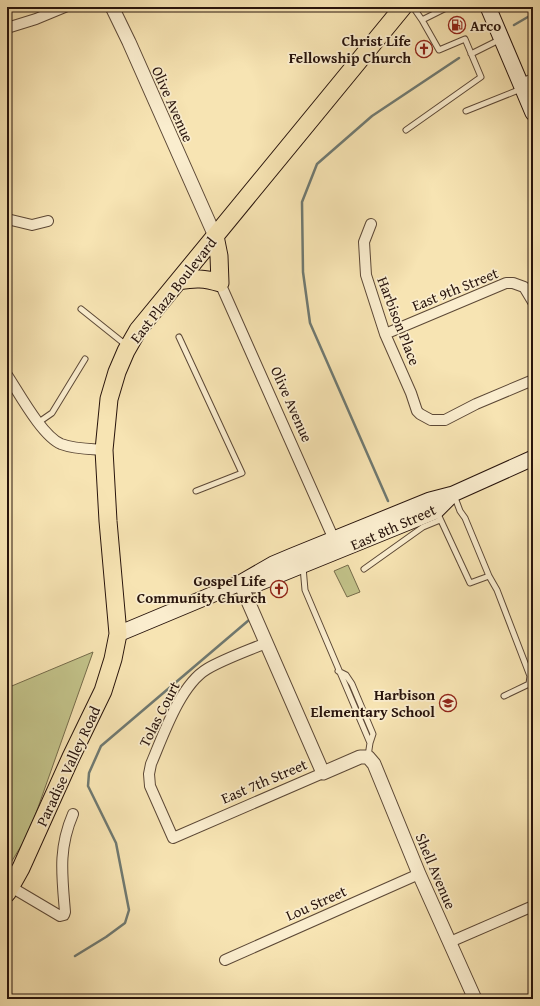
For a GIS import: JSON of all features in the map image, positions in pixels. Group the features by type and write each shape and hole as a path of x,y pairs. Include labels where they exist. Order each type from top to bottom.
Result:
{"main road":[{"name":"East Plaza Boulevard","path":"118,634 108,521 104,450 109,399 117,372 128,347 138,330 403,7"},
{"path":"488,7 502,39 526,83 533,113"},
{"path":"178,282 196,278 220,283 219,256 215,236"},
{"name":"East 8th Street","path":"240,583 254,586 289,572 337,544 430,500 453,494 533,458"},
{"name":"East 8th Street","path":"118,634 240,583 273,564 337,544 438,516 453,494"},
{"name":"Paradise Valley Road","path":"9,890 21,868 71,757 103,691 113,659 118,634"}],"street":[{"path":"7,28 36,19 65,7"},
{"name":"Olive Avenue","path":"112,7 215,236"},
{"path":"7,220 32,225 48,221"},
{"name":"Harbison Place","path":"370,224 364,242 366,275 385,334 411,393 417,411 423,417 440,421 450,419 476,404 533,380"},
{"name":"Olive Avenue","path":"220,283 337,544"},
{"name":"East 9th Street","path":"385,334 506,283 524,286 532,298"},
{"path":"7,375 46,432 60,443 72,447 104,450"},
{"path":"240,583 323,772"},
{"name":"Tolas Court","path":"173,838 150,786 149,774 151,764 179,702 191,683 206,670 266,643"},
{"name":"East 7th Street","path":"173,838 323,772 360,757 368,757"},
{"name":"Shell Avenue","path":"368,757 374,764 419,874 475,999"},
{"path":"9,890 60,916 64,915 61,870 63,843 67,826 73,814"},
{"name":"Lou Street","path":"225,960 419,874"},
{"path":"450,942 533,906"}],"lane":[{"path":"406,130 481,77 465,39 439,50 413,7"},
{"path":"422,20 448,7"},
{"path":"471,54 502,39"},
{"path":"466,111 526,83"},
{"path":"81,309 128,347"},
{"path":"180,337 242,473 196,491"},
{"path":"39,422 52,413 85,359"},
{"path":"453,494 460,511 465,518 489,576 497,590 530,676 529,684 504,696"},
{"path":"364,569 438,516 470,583 489,576"},
{"path":"302,565 305,590 338,671 370,743 368,757"}],"green space":[{"path":"348,565 360,592 347,597 334,571"},
{"path":"93,652 29,833 7,869 7,688"}],"waterway":[{"path":"514,25 533,14"},
{"path":"388,501 310,323 303,272 302,202 317,164 372,116 459,58"},
{"path":"75,956 106,937 125,923 129,910 116,843 88,786 89,773 101,746 249,620"}],"place":[{"name":"Arco","path":"457,25"},
{"name":"Christ Life Fellowship Church","path":"424,49"},
{"name":"Gospel Life Community Church","path":"279,589"},
{"name":"Harbison Elementary School","path":"448,703"}]}
